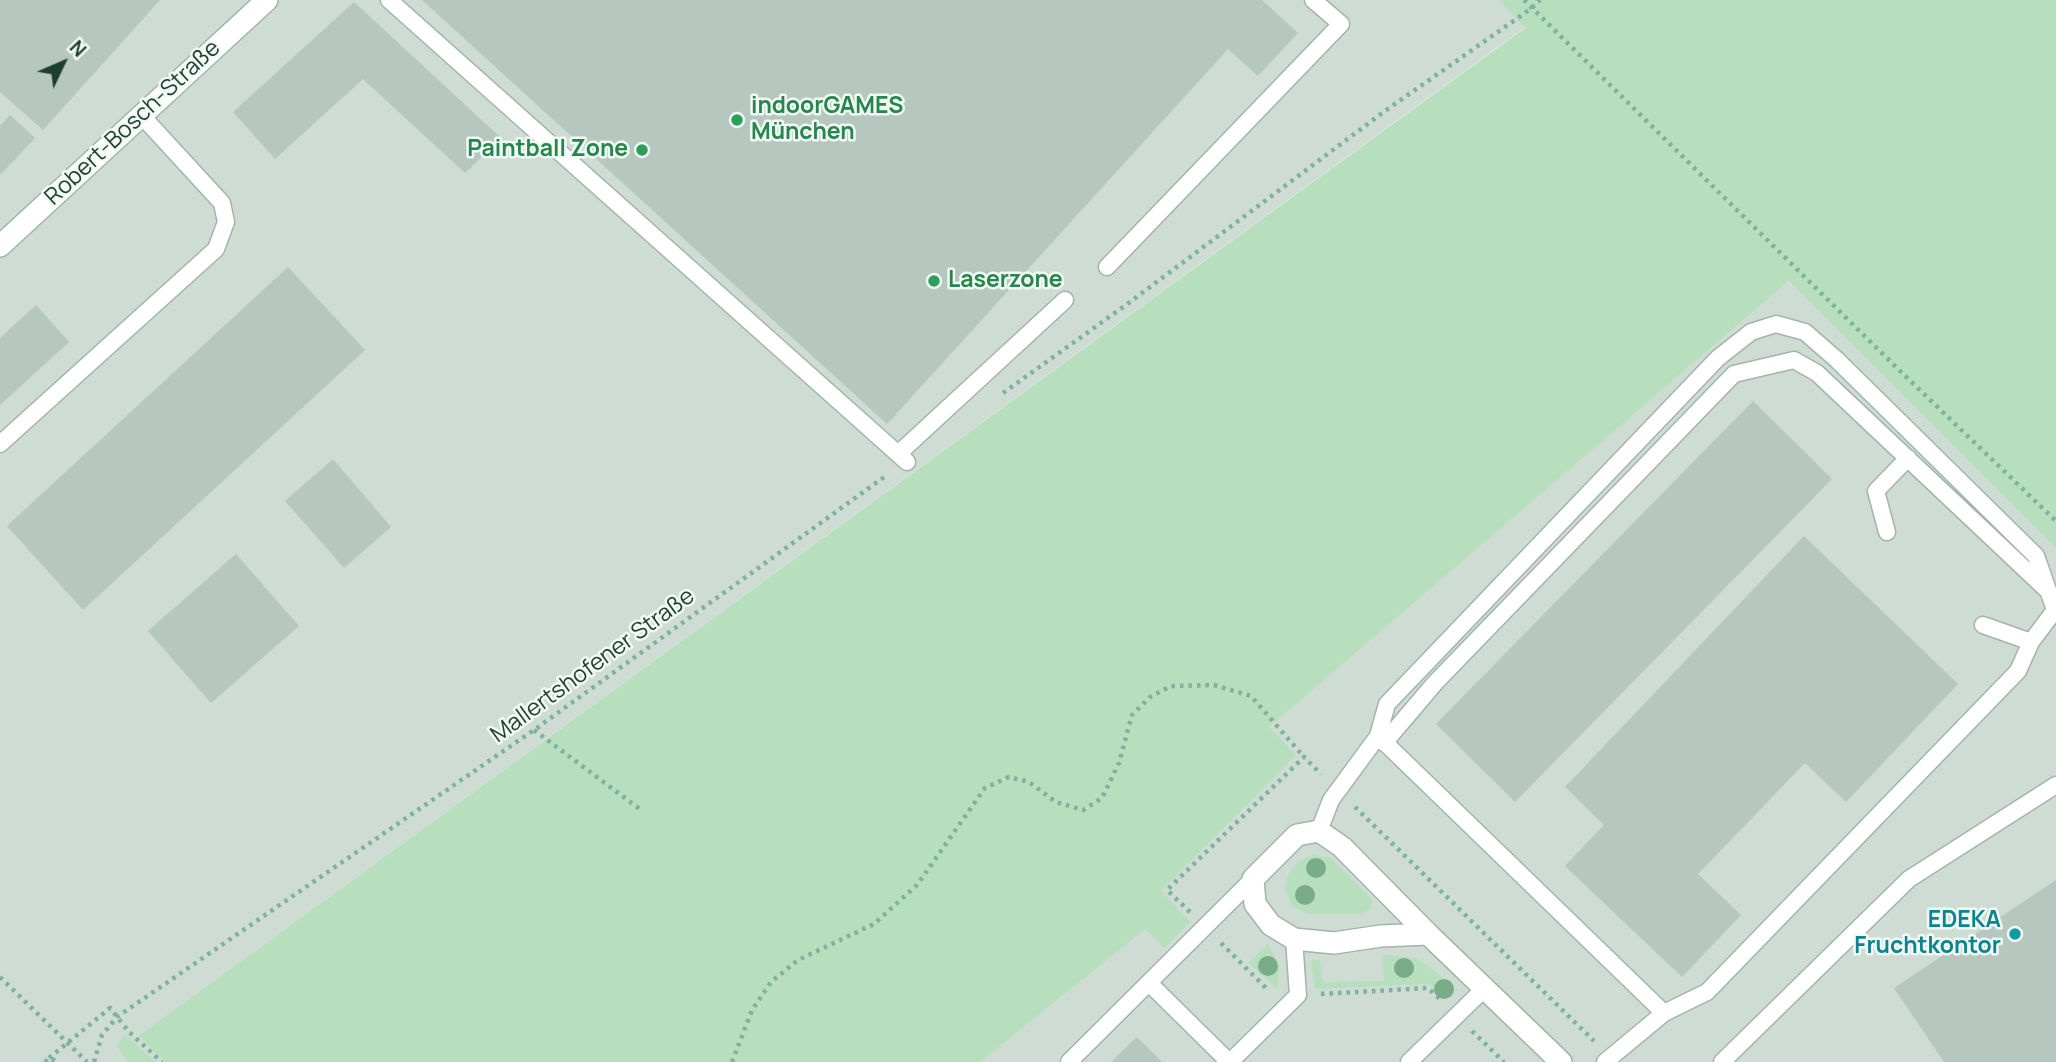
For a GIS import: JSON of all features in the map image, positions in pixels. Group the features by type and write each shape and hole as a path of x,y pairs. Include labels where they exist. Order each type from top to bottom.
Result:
{"street":[{"name":"Robert-Bosch-Straße","path":"0,246 267,0"},
{"path":"1428,934 1381,936 1334,943 1294,939 1271,925 1255,904 1253,879 1297,835 1319,831 1342,847 1561,1062"}],"lane":[{"path":"389,0 902,458 1065,300"},
{"path":"1107,267 1341,24 1313,0"},
{"path":"0,444 216,249 226,222 222,203 142,116"},
{"path":"1381,739 1387,704 1718,358 1751,332 1776,324 1805,332 1836,359 2036,556 2055,610 2031,642 2018,671 1707,992 1664,1013 1605,1062"},
{"path":"1319,831 1331,800 1381,739 1734,374 1794,360 1817,373 2048,592"},
{"path":"1887,532 1876,491 1908,458"},
{"path":"1983,625 2031,642"},
{"path":"1381,739 1664,1013"},
{"path":"1722,1062 1909,879 2056,785"},
{"path":"1069,1062 1253,879"},
{"path":"1150,984 1229,1062 1298,995 1294,939"},
{"path":"1409,1062 1484,989"}],"path":[{"path":"1524,0 2056,521"},
{"path":"994,399 1540,0"},
{"name":"Mallertshofener Straße","path":"94,1062 102,1035 117,1017 534,730 902,458"},
{"path":"732,1062 752,1010 771,982 798,960 874,924 917,885 985,788 1009,777 1029,782 1056,802 1083,810 1102,798 1119,763 1132,715 1150,697 1171,685 1214,685 1251,696 1304,757"},
{"path":"534,730 641,810"},
{"path":"0,977 87,1062"},
{"path":"47,1060 110,1008 129,1032 162,1062"},
{"path":"47,1060 60,1062"}],"shaded area":[{"path":"0,0 1499,0 1525,27 138,1036 166,1062 0,1062"},
{"path":"1789,281 2056,548 2056,1062 930,1062 1277,719"}],"green space":[{"path":"1499,0 2056,0 2056,548 1789,281 1269,727 1296,755 1161,891 1190,922 1164,948 1145,929 980,1062 166,1062 138,1036 1525,28"},
{"path":"1313,855 1331,858 1372,899 1371,908 1362,914 1307,914 1292,906 1285,888 1288,874 1299,861"},
{"path":"1268,943 1279,968 1278,990 1249,963"},
{"path":"1382,955 1416,958 1451,986 1444,995 1428,984 1315,989 1311,960 1320,960 1323,982 1384,981"},
{"path":"125,1035 156,1062 128,1062 116,1045"}],"building":[{"path":"0,0 160,0 43,130 0,92"},
{"name":"indoorGAMES München","path":"422,0 1262,0 1298,33 1258,76 1228,49 887,424"},
{"path":"354,2 501,138 465,173 363,79 275,159 233,112"},
{"path":"10,115 35,138 0,175 0,126"},
{"path":"288,267 365,350 83,610 7,526"},
{"path":"36,305 69,342 0,405 0,338"},
{"path":"1753,401 1832,479 1515,802 1436,724"},
{"path":"333,459 391,527 344,568 285,501"},
{"path":"1804,536 1958,684 1846,802 1805,763 1698,874 1741,915 1682,977 1565,866 1604,825 1565,787"},
{"path":"236,554 299,626 211,703 148,631"},
{"name":"EDEKA Fruchtkontor","path":"2056,880 2056,1062 1944,1062 1894,988"},
{"path":"1137,1037 1162,1062 1111,1062"}],"place":[{"name":"indoorGAMES München","path":"737,120"},
{"name":"Paintball Zone","path":"642,150"},
{"name":"Laserzone","path":"934,281"},
{"name":"EDEKA Fruchtkontor","path":"2015,934"}]}
